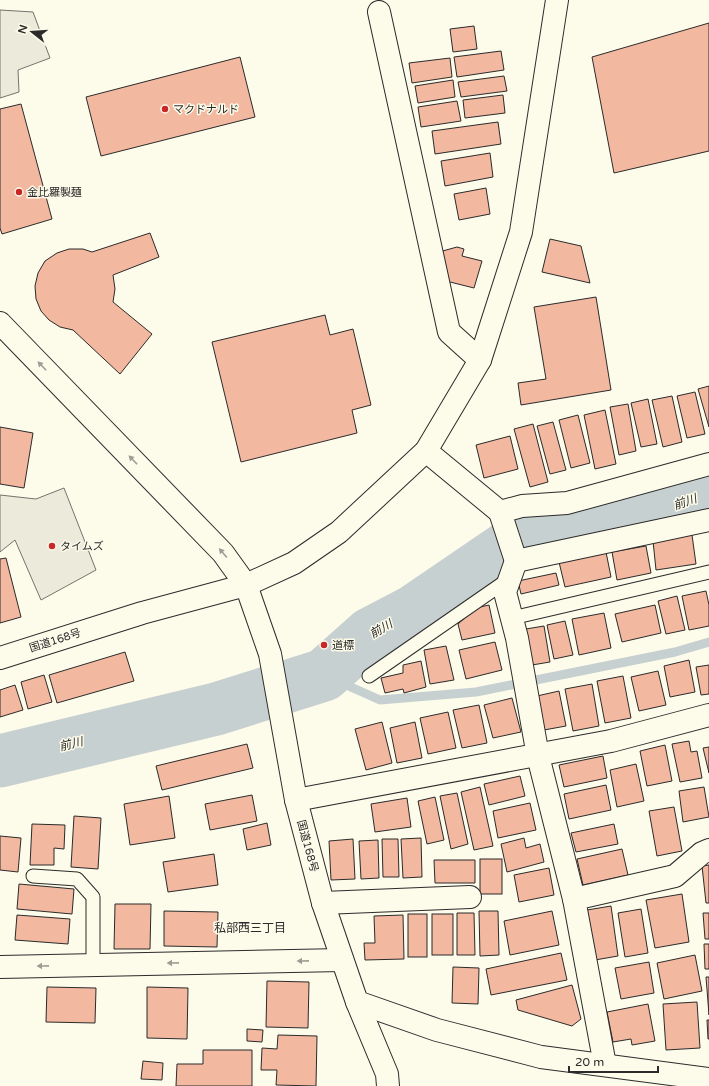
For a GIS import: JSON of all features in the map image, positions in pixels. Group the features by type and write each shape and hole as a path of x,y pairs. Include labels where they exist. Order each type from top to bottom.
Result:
{"main road":[{"path":"0,324 223,553 246,585 294,563 339,532 426,451 480,360 521,232 557,0"},
{"path":"379,12 449,332 480,360"},
{"path":"426,451 500,512 513,570 505,592 529,699 538,756 574,899 605,1065"},
{"path":"500,512 522,506 567,503 709,464"},
{"path":"513,570 709,520"},
{"name":"国道168号","path":"0,658 142,613 246,585 270,654 284,725 296,800 323,903 357,1002 387,1074 388,1086"},
{"path":"296,800 538,756 611,741 709,715"},
{"path":"574,899 676,876 702,853 709,850"},
{"path":"323,903 470,897"},
{"path":"0,967 342,960"},
{"path":"357,1002 437,1030 541,1057 709,1079"}],"lane":[{"path":"369,676 513,570"},
{"path":"512,618 709,572"},
{"path":"33,876 77,879 93,897 92,965"}],"shaded area":[{"path":"0,10 33,12 50,58 18,70 19,92 0,98"},
{"name":"タイムズ","path":"64,488 96,570 41,600 15,540 0,552 0,495 36,499"}],"building":[{"path":"709,23 709,151 614,173 592,57"},
{"path":"474,26 477,49 453,52 450,29"},
{"path":"501,51 504,70 457,77 454,57"},
{"path":"240,57 255,117 101,156 86,97"},
{"path":"450,58 452,77 412,83 409,63"},
{"path":"504,76 507,91 461,97 458,82"},
{"path":"453,80 455,97 418,103 415,86"},
{"path":"503,95 505,113 465,118 463,100"},
{"path":"457,101 461,121 421,127 418,107"},
{"path":"21,104 52,219 2,234 0,228 0,109"},
{"path":"498,122 501,144 435,154 432,131"},
{"path":"490,153 493,177 445,186 441,161"},
{"path":"486,188 490,214 459,220 454,194"},
{"path":"150,233 159,257 113,275 115,289 113,302 152,334 120,374 73,330 60,327 49,320 41,311 36,299 35,286 38,273 45,261 57,253 69,249 83,249 92,252"},
{"path":"550,239 581,246 590,283 542,272"},
{"path":"457,247 464,249 462,256 482,261 474,288 446,281 439,252"},
{"path":"596,297 611,390 521,405 518,383 546,379 534,307"},
{"path":"325,315 330,335 353,329 371,405 352,410 357,433 241,462 212,342"},
{"path":"709,386 709,427 698,389"},
{"path":"695,392 705,434 687,438 677,396"},
{"path":"672,396 682,442 663,447 652,400"},
{"path":"648,399 657,444 641,447 631,403"},
{"path":"628,404 636,451 619,455 610,407"},
{"path":"605,410 616,464 595,469 584,415"},
{"path":"578,415 590,463 571,468 559,420"},
{"path":"553,422 566,470 550,474 537,426"},
{"path":"533,424 548,482 530,487 514,429"},
{"path":"0,427 33,433 24,488 0,484"},
{"path":"510,436 518,469 484,478 476,445"},
{"path":"692,535 696,564 656,570 653,541"},
{"path":"646,546 651,573 617,580 612,552"},
{"path":"606,552 611,577 565,587 559,562"},
{"path":"6,558 21,617 0,623 0,559"},
{"path":"556,573 559,585 521,594 518,581"},
{"path":"706,591 709,605 709,626 689,630 682,596"},
{"path":"677,596 685,630 666,634 658,601"},
{"path":"489,605 495,633 462,640 458,624 476,608"},
{"path":"655,605 661,633 622,642 615,614"},
{"path":"604,613 611,648 579,655 572,619"},
{"path":"565,621 573,655 554,659 547,625"},
{"path":"544,626 550,662 532,665 526,629"},
{"path":"495,642 502,670 466,679 459,650"},
{"path":"446,646 454,680 430,684 424,650"},
{"path":"125,652 134,681 57,703 49,675"},
{"path":"689,660 695,692 670,697 664,666"},
{"path":"421,661 426,687 404,693 403,689 385,693 381,678 403,673 403,665"},
{"path":"709,665 709,694 701,695 696,667"},
{"path":"658,671 666,705 639,711 631,677"},
{"path":"44,675 52,702 28,709 21,682"},
{"path":"623,676 631,718 605,723 597,681"},
{"path":"592,684 599,726 573,731 565,689"},
{"path":"15,685 23,710 0,717 0,690"},
{"path":"559,691 566,726 544,730 537,696"},
{"path":"512,698 521,732 493,738 484,705"},
{"path":"479,705 487,743 462,748 453,710"},
{"path":"448,712 456,748 428,754 420,718"},
{"path":"382,722 392,763 366,770 355,729"},
{"path":"415,722 422,758 397,763 390,728"},
{"path":"689,741 691,752 697,751 702,778 680,782 672,744"},
{"path":"247,744 253,768 162,790 156,766"},
{"path":"665,745 672,781 647,786 640,751"},
{"path":"709,747 709,773 703,748"},
{"path":"603,756 607,778 564,787 559,765"},
{"path":"636,764 644,801 617,807 610,770"},
{"path":"520,776 525,796 489,805 484,784"},
{"path":"606,785 611,810 569,819 564,794"},
{"path":"480,787 493,846 474,850 461,792"},
{"path":"704,787 709,817 683,822 679,791"},
{"path":"457,793 468,844 451,849 440,796"},
{"path":"252,795 257,821 210,830 205,804"},
{"path":"169,796 175,838 130,845 124,804"},
{"path":"435,797 444,840 427,844 418,801"},
{"path":"407,798 411,827 375,832 371,804"},
{"path":"530,803 536,830 498,838 493,811"},
{"path":"674,807 682,851 657,856 649,811"},
{"path":"74,816 101,818 98,869 71,867"},
{"path":"267,823 271,845 247,850 243,829"},
{"path":"32,824 65,825 64,849 54,848 54,865 30,865"},
{"path":"614,824 618,844 576,852 571,833"},
{"path":"0,836 21,838 18,872 0,870"},
{"path":"421,838 422,877 403,878 401,839"},
{"path":"524,838 526,848 540,844 544,862 507,872 501,844"},
{"path":"353,839 355,879 331,880 329,841"},
{"path":"382,839 398,839 399,877 383,877"},
{"path":"378,840 379,878 361,879 359,841"},
{"path":"622,849 628,875 583,885 577,859"},
{"path":"214,854 218,885 168,892 163,862"},
{"path":"480,859 502,859 502,894 480,894"},
{"path":"434,860 475,860 475,883 435,883"},
{"path":"709,865 709,903 706,903 702,866"},
{"path":"549,868 554,895 519,902 514,875"},
{"path":"19,884 74,889 72,914 17,909"},
{"path":"682,894 689,942 655,948 646,900"},
{"path":"115,904 151,904 150,949 114,949"},
{"path":"611,906 618,956 595,960 587,910"},
{"path":"641,909 648,953 625,957 618,913"},
{"path":"164,911 218,912 217,947 164,946"},
{"path":"479,911 498,911 499,955 480,956"},
{"path":"552,911 559,945 510,955 504,921"},
{"path":"457,913 474,913 475,955 457,955"},
{"path":"703,913 709,913 709,939 705,939"},
{"path":"408,914 427,914 427,957 408,957"},
{"path":"432,914 453,914 453,955 432,955"},
{"path":"17,915 70,919 68,944 15,940"},
{"path":"403,915 404,959 365,960 364,943 375,943 374,916"},
{"path":"704,944 709,944 709,969 705,969"},
{"path":"561,953 567,980 491,995 486,969"},
{"path":"695,955 702,991 664,999 657,963"},
{"path":"649,962 654,993 621,999 615,968"},
{"path":"453,967 479,968 478,1004 452,1003"},
{"path":"706,977 709,977 709,1015"},
{"path":"267,981 309,982 308,1028 266,1027"},
{"path":"572,985 581,1019 572,1026 518,1010 516,1000"},
{"path":"47,987 96,988 95,1023 46,1022"},
{"path":"147,987 188,988 187,1039 147,1038"},
{"path":"697,1002 700,1048 666,1050 663,1004"},
{"path":"648,1004 655,1041 632,1045 631,1039 613,1042 607,1012"},
{"path":"707,1020 709,1020 709,1039 708,1039"},
{"path":"247,1029 263,1030 262,1042 247,1041"},
{"path":"278,1035 317,1036 316,1086 276,1085 277,1070 261,1070 262,1048 277,1049"},
{"path":"203,1050 252,1050 252,1086 176,1086 177,1064 203,1064"},
{"path":"143,1061 163,1063 162,1080 141,1079"}],"waterway":[{"name":"前川","path":"0,761 216,709 324,675 370,634 414,611 524,536 668,508 709,494"},
{"path":"324,675 380,700 476,692 675,652 709,642"}],"place":[{"name":"マクドナルド","path":"165,109"},
{"name":"金比羅製麺","path":"19,192"},
{"name":"タイムズ","path":"52,546"},
{"name":"道標","path":"324,645"}],"district":[{"name":"私部西三丁目","path":"250,928"}]}
